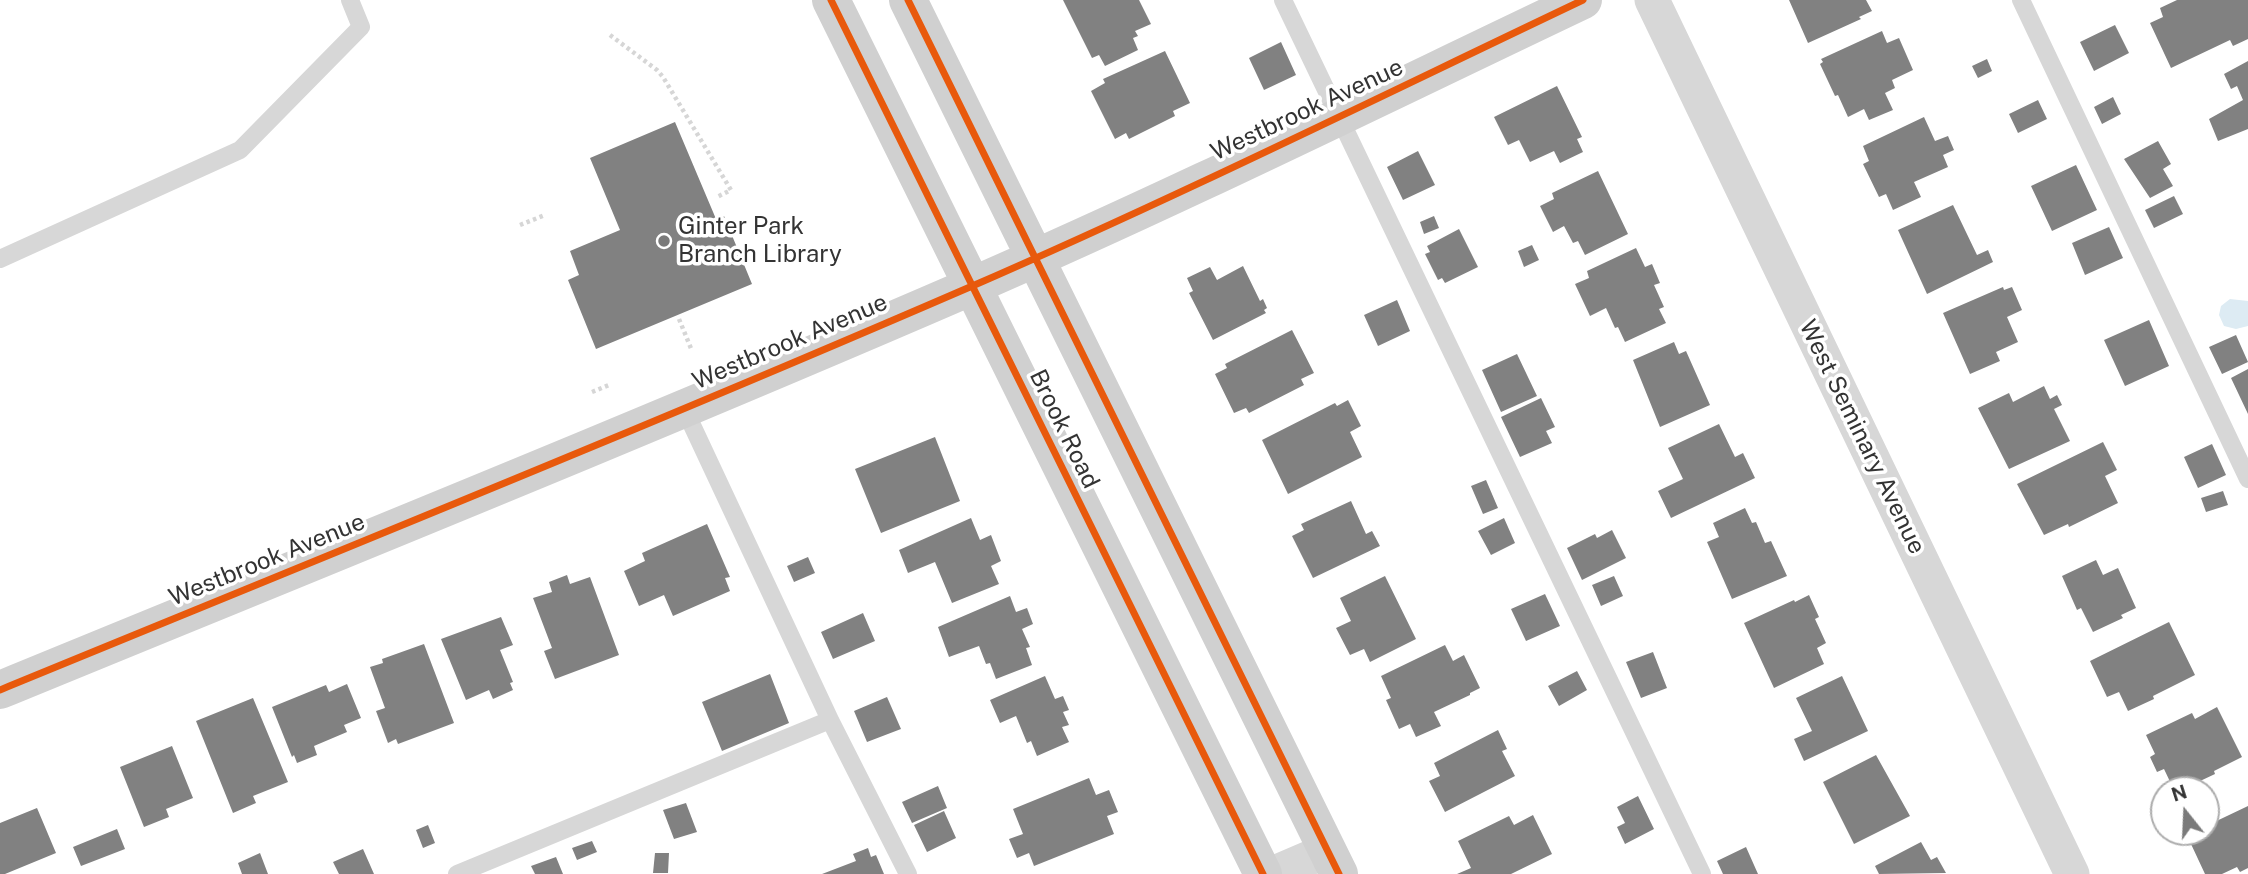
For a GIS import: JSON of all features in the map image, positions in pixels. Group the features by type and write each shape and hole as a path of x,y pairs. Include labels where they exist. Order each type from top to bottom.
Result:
{"main road":[{"name":"Brook Road","path":"831,0 1262,874"},
{"name":"Brook Road","path":"908,0 1333,862"},
{"name":"Westbrook Avenue","path":"0,690 684,408 971,286 1583,0"}],"street":[{"name":"West Seminary Avenue","path":"1652,0 2072,874"},
{"path":"1272,874 1333,862"}],"lane":[{"path":"0,259 240,150 361,27 350,0"},
{"path":"1283,0 1702,874"},
{"path":"2021,0 2248,479"},
{"path":"684,408 830,720 908,874"},
{"path":"457,874 830,720"}],"path":[{"path":"610,35 663,77 731,190 717,197"},
{"path":"520,225 545,215"},
{"path":"679,319 692,351"},
{"path":"592,392 609,385"}],"shaded area":[{"path":"2230,299 2248,301 2248,326 2236,329 2224,326 2219,315 2221,306"}],"building":[{"path":"1063,0 1139,0 1151,24 1135,31 1138,36 1133,38 1138,50 1105,66 1099,55 1092,58"},
{"path":"1789,0 1866,0 1872,11 1859,17 1861,19 1808,43"},
{"path":"2177,0 2248,0 2248,39 2233,46 2230,40 2171,68 2150,23 2163,17 2160,8"},
{"path":"2115,25 2129,53 2094,71 2080,42"},
{"path":"1882,31 1887,43 1899,38 1913,70 1892,80 1895,88 1885,93 1893,110 1869,120 1864,109 1848,117 1820,64 1823,62 1821,59"},
{"path":"1281,42 1296,75 1264,90 1249,58"},
{"path":"1165,51 1190,103 1173,111 1175,116 1129,139 1126,133 1115,139 1091,91 1105,83 1103,79"},
{"path":"1987,59 1992,71 1978,78 1972,66"},
{"path":"2248,61 2248,129 2218,141 2209,119 2243,100 2237,86 2231,89 2224,74"},
{"path":"1557,86 1582,137 1577,139 1583,152 1560,163 1554,151 1530,162 1519,140 1508,145 1494,117"},
{"path":"2113,97 2121,114 2102,124 2094,107"},
{"path":"2038,100 2047,119 2018,133 2009,114"},
{"path":"1924,117 1935,141 1948,136 1954,150 1943,155 1948,167 1914,182 1921,197 1893,210 1886,194 1879,197 1863,164 1869,161 1863,146"},
{"name":"Ginter Park Branch Library","path":"675,122 716,219 724,216 752,284 596,349 568,280 579,275 570,251 620,230 590,158"},
{"path":"2158,141 2171,164 2163,169 2173,186 2150,198 2124,159"},
{"path":"1418,151 1435,185 1403,200 1387,167"},
{"path":"2076,165 2097,210 2052,231 2031,186"},
{"path":"1598,171 1628,234 1585,255 1578,241 1573,243 1564,226 1553,232 1540,206 1554,199 1552,193"},
{"path":"2174,196 2183,214 2154,228 2145,210"},
{"path":"1953,205 1977,255 1988,250 1993,262 1927,294 1898,230"},
{"path":"1434,216 1439,228 1424,234 1420,222"},
{"path":"2109,227 2123,258 2085,275 2072,243"},
{"path":"1459,229 1478,267 1445,283 1442,278 1438,280 1425,254 1430,252 1427,246"},
{"path":"1532,245 1539,260 1524,267 1518,251"},
{"path":"1636,248 1645,267 1652,264 1660,283 1654,285 1664,307 1659,309 1666,323 1625,342 1606,308 1590,316 1575,284 1589,278 1587,271"},
{"path":"1243,266 1260,301 1263,299 1266,313 1213,340 1189,293 1193,291 1187,278 1210,267 1217,280"},
{"path":"2003,287 2004,290 2012,287 2022,310 2007,317 2018,342 1996,352 2000,361 1970,374 1943,313"},
{"path":"1397,300 1410,331 1378,346 1364,315"},
{"path":"2149,320 2169,366 2125,386 2104,340"},
{"path":"1292,330 1314,373 1301,379 1304,385 1249,413 1246,408 1234,413 1215,374 1227,368 1225,364"},
{"path":"2236,335 2248,362 2222,374 2209,347"},
{"path":"1674,342 1679,354 1686,351 1710,405 1660,427 1633,360"},
{"path":"1517,354 1537,396 1501,412 1482,370"},
{"path":"2248,369 2248,414 2231,378"},
{"path":"2044,386 2050,399 2057,395 2062,405 2054,409 2070,441 2009,469 1978,408 2009,393 2013,402"},
{"path":"1541,398 1555,427 1546,431 1552,443 1520,457 1501,417"},
{"path":"1348,400 1361,426 1350,432 1362,457 1288,494 1262,440 1335,403 1337,406"},
{"path":"1719,424 1735,457 1743,453 1755,478 1671,518 1658,491 1683,479 1668,448"},
{"path":"935,437 960,501 881,533 855,469"},
{"path":"2103,442 2117,470 2105,476 2118,503 2069,527 2068,524 2044,535 2017,484"},
{"path":"2212,444 2226,475 2198,488 2184,457"},
{"path":"1486,480 1498,508 1483,514 1471,486"},
{"path":"2223,491 2228,505 2206,512 2201,498"},
{"path":"1351,501 1366,534 1372,531 1380,546 1313,578 1292,536 1304,530 1301,524"},
{"path":"1745,508 1752,523 1756,522 1765,543 1771,541 1787,576 1732,599 1707,542 1719,537 1713,523"},
{"path":"971,518 980,540 991,535 1001,561 991,566 999,584 952,603 935,562 908,573 899,550"},
{"path":"1504,518 1515,543 1491,555 1478,531"},
{"path":"707,524 730,577 725,578 730,591 673,616 664,595 639,606 624,571 645,561 642,553"},
{"path":"1612,530 1626,558 1582,580 1567,548 1595,534 1597,538"},
{"path":"808,557 815,573 794,582 787,566"},
{"path":"2096,560 2103,575 2118,568 2136,608 2121,615 2123,618 2093,632 2081,608 2077,610 2062,576"},
{"path":"567,575 570,584 590,577 619,655 555,679 544,651 552,648 533,598 552,592 549,582"},
{"path":"1385,576 1416,639 1370,662 1364,649 1350,655 1336,628 1351,621 1340,598"},
{"path":"1614,576 1623,596 1601,606 1592,585"},
{"path":"1545,594 1560,626 1526,641 1511,609"},
{"path":"1809,595 1819,617 1815,619 1826,643 1817,648 1824,664 1774,688 1744,623"},
{"path":"1010,596 1016,612 1027,608 1033,624 1022,629 1030,647 1026,648 1032,665 996,679 979,646 949,657 938,627"},
{"path":"863,613 875,641 833,659 821,632"},
{"path":"501,617 513,645 500,650 513,682 510,683 513,690 493,699 489,690 466,700 441,639"},
{"path":"2169,622 2195,675 2128,711 2119,692 2107,697 2090,661"},
{"path":"424,644 454,723 398,744 396,739 388,743 376,711 385,708 370,667 383,663 382,659"},
{"path":"1445,645 1453,661 1464,655 1480,688 1434,712 1441,726 1416,737 1410,724 1399,729 1386,700 1391,698 1381,676"},
{"path":"1653,652 1667,688 1641,698 1626,662"},
{"path":"1577,671 1587,690 1559,706 1548,686"},
{"path":"770,674 789,723 722,751 702,702"},
{"path":"1045,676 1055,699 1063,696 1069,710 1063,712 1069,725 1062,727 1069,742 1037,756 1031,741 1027,743 1016,716 1000,723 990,700"},
{"path":"1842,676 1868,731 1804,761 1794,739 1812,731 1796,698"},
{"path":"347,684 361,718 344,725 347,732 314,746 317,755 297,763 294,755 292,757 272,707 326,685 329,692"},
{"path":"887,697 901,729 867,742 854,711"},
{"path":"253,698 288,782 253,796 256,803 233,813 196,721"},
{"path":"2217,707 2242,757 2214,771 2215,774 2211,776 2167,776 2164,769 2157,772 2150,757 2155,754 2146,735 2192,713 2195,719"},
{"path":"1498,730 1507,749 1502,751 1515,776 1445,812 1429,781 1440,776 1434,763"},
{"path":"172,746 193,798 166,809 169,817 144,827 120,767"},
{"path":"1876,755 1910,816 1854,844 1823,782"},
{"path":"1089,778 1096,795 1109,790 1118,812 1107,816 1114,834 1034,866 1029,853 1017,858 1009,839 1023,834 1013,809"},
{"path":"938,786 947,808 912,823 902,802"},
{"path":"1638,796 1654,829 1625,844 1617,827 1625,823 1617,807"},
{"path":"686,803 697,832 674,839 663,810"},
{"path":"2248,806 2248,868 2240,872 2237,867 2222,874 2205,874 2192,846 2220,846 2220,819"},
{"path":"37,808 56,853 0,874 0,823"},
{"path":"944,811 956,838 927,852 914,825"},
{"path":"1533,815 1552,854 1511,874 1457,874 1471,868 1458,841 1509,816 1514,825"},
{"path":"428,825 435,843 423,848 416,830"},
{"path":"117,829 125,849 81,866 73,847"},
{"path":"592,841 597,852 577,860 572,848"},
{"path":"1921,842 1931,860 1937,857 1946,873 1879,874 1875,866"},
{"path":"1746,847 1758,874 1723,874 1717,861"},
{"path":"868,848 871,857 876,855 884,874 822,874 856,861 853,854"},
{"path":"363,849 374,874 339,874 333,862"},
{"path":"260,853 268,874 242,874 238,863"},
{"path":"655,853 669,853 668,873 653,873"},
{"path":"556,857 563,874 535,874 531,866"}],"cycle path":[{"path":"831,0 1263,874"},
{"path":"908,0 1339,874"},
{"path":"0,690 607,441 970,287 1201,182 1583,0"}],"place":[{"name":"Ginter Park Branch Library","path":"664,241"}]}
